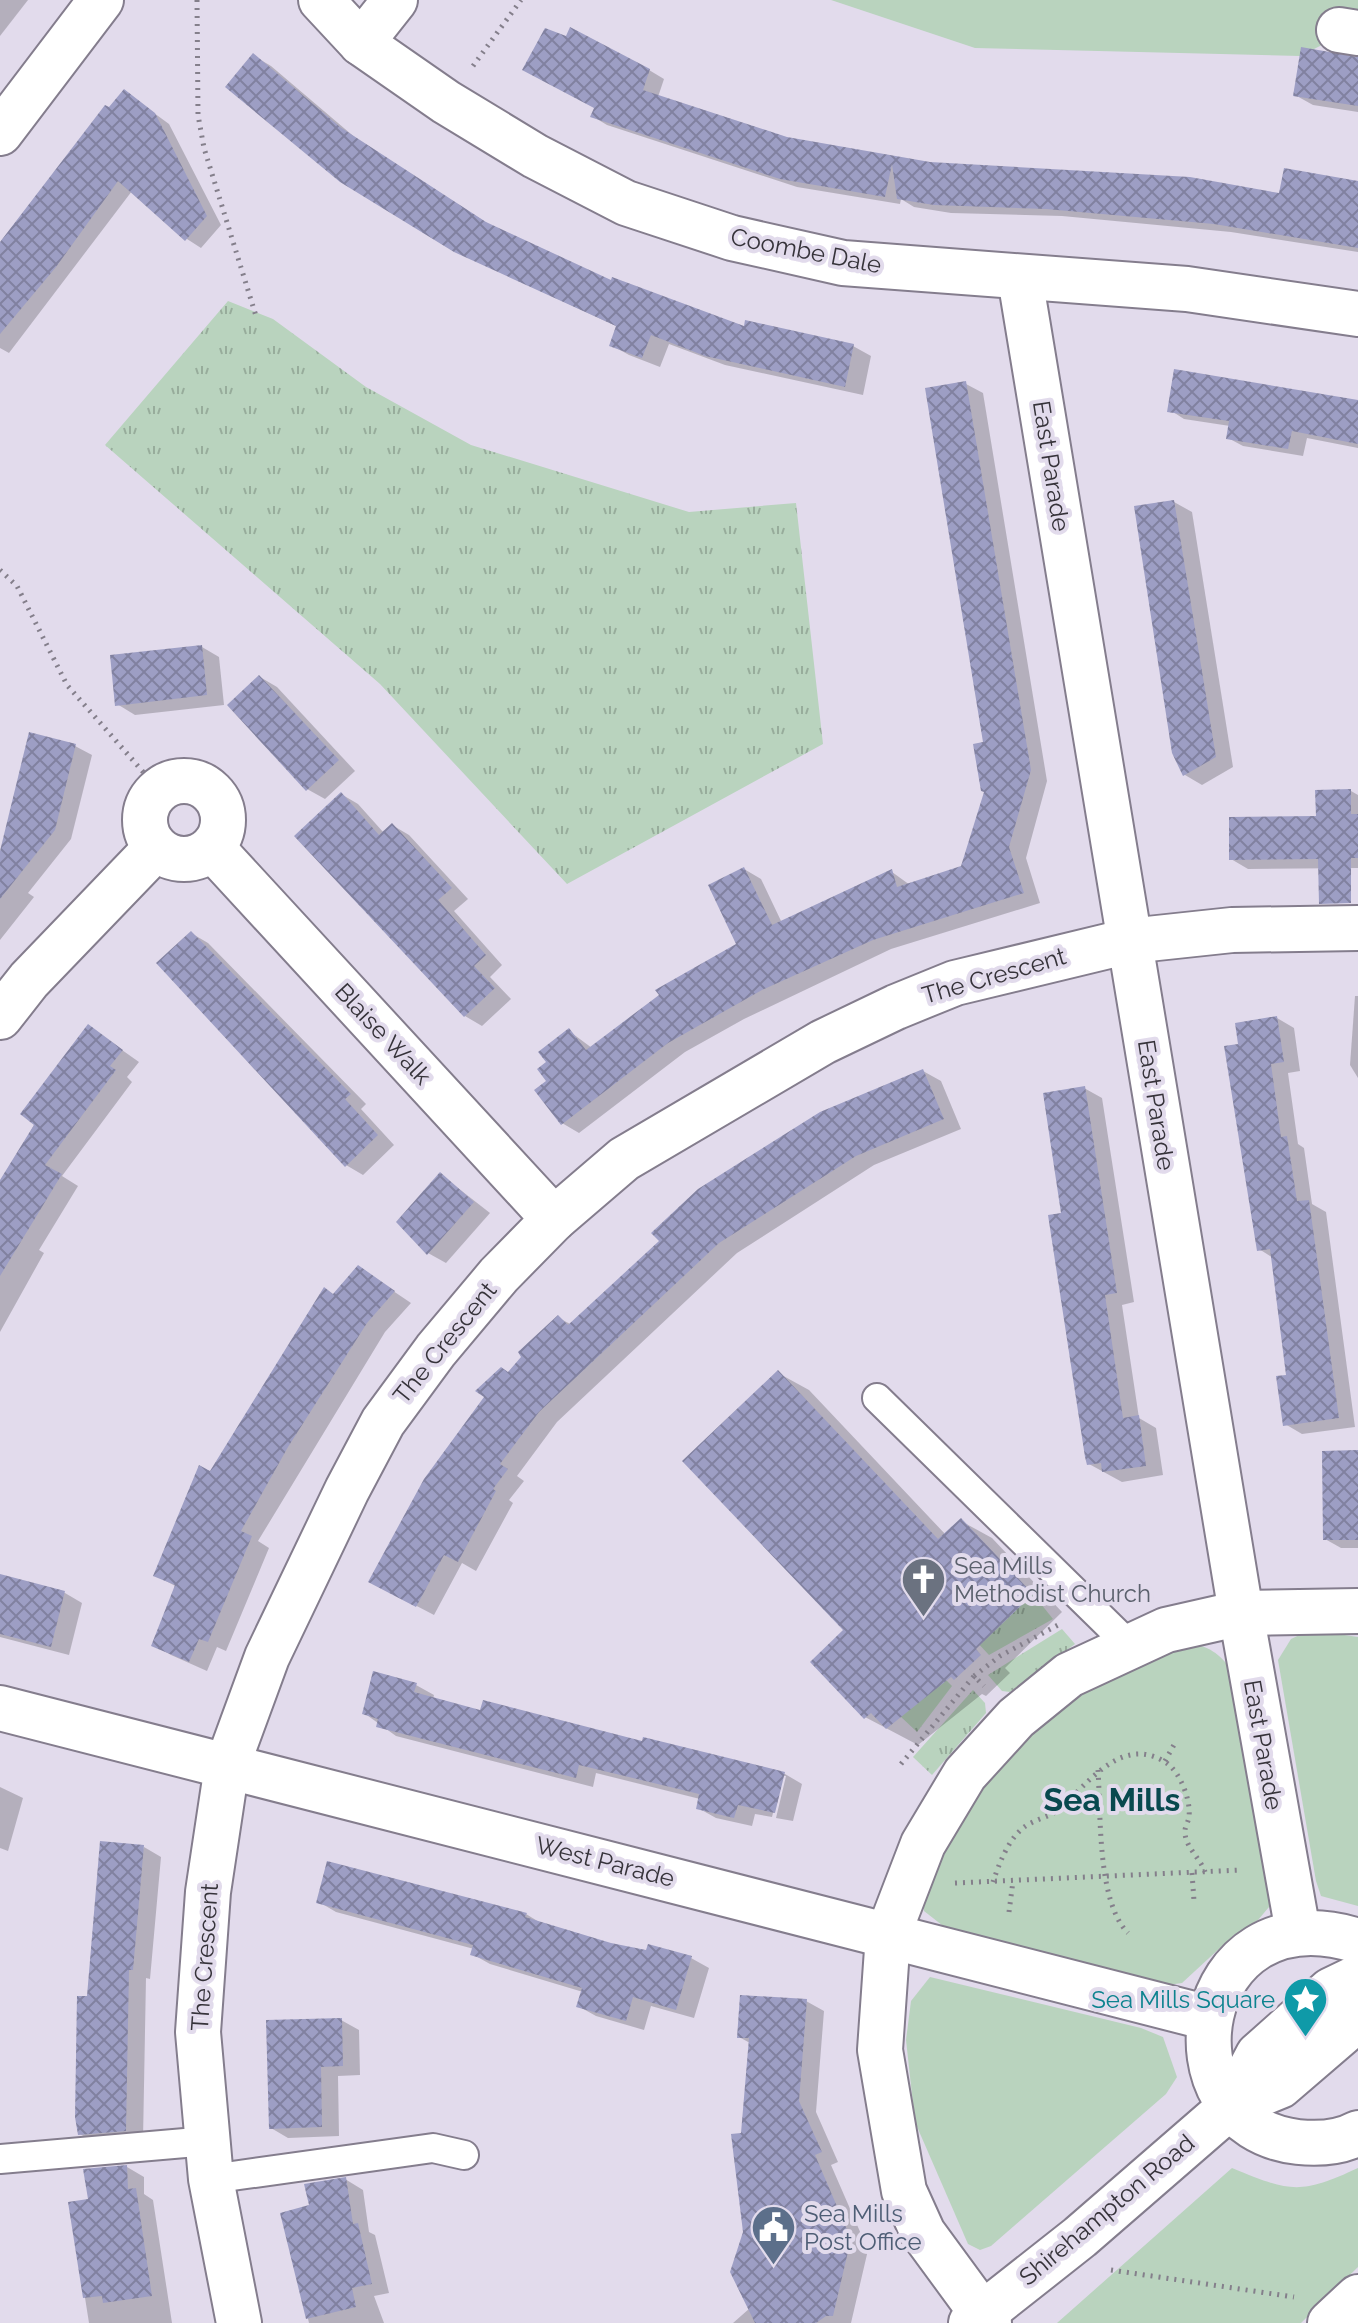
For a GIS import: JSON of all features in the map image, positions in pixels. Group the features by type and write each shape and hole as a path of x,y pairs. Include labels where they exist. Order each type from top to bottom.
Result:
{"street":[{"path":"0,133 101,0"},
{"name":"Coombe Dale","path":"321,0 361,43 446,102 535,156 626,203 732,238 843,263 1187,289 1358,314"},
{"path":"361,43 395,0"},
{"name":"East Parade","path":"1020,278 1241,1613 1298,1932"},
{"path":"183,781 197,783 217,799 224,825 212,848 190,859 166,856 156,848 145,825 150,799 159,790 183,781"},
{"path":"0,1017 29,980 156,848"},
{"name":"Blaise Walk","path":"212,848 554,1219"},
{"name":"The Crescent","path":"239,2323 209,2160 198,2032 208,1892 227,1766 267,1657 383,1422 436,1350 499,1275 554,1219 624,1159 823,1042 896,1007 955,983 1129,941 1232,930 1358,928"},
{"name":"Shirehampton Road","path":"1358,1611 1241,1613 1166,1630 1129,1645 1069,1675 1016,1718 965,1774 923,1844 888,1935 880,2050 904,2191 923,2233 980,2320 1231,2106 1280,2086 1358,2019"},
{"name":"West Parade","path":"0,1708 1209,2018"},
{"path":"1358,1941 1330,1933 1298,1932 1266,1942 1240,1961 1220,1988 1209,2018 1207,2049 1215,2079 1231,2106 1256,2127 1286,2140 1317,2144 1358,2133"},
{"name":"Shirehampton Road","path":"1231,2106 1258,2055 1331,1990 1358,1977"}],"lane":[{"path":"877,1398 1129,1645"},
{"path":"0,2159 209,2160 433,2148 464,2155"}],"path":[{"path":"197,0 198,115 204,148 256,316"},
{"path":"446,102 521,0"},
{"path":"0,570 17,586 67,685 159,790"},
{"path":"974,1676 1000,1656 1088,1608"},
{"path":"1165,1761 1175,1743"},
{"path":"993,1882 1000,1861 1022,1829 1059,1811 1098,1769 1116,1759 1131,1757 1165,1761 1178,1774 1189,1804 1184,1832 1205,1872"},
{"path":"1098,1769 1106,1877 1118,1923 1128,1933"},
{"path":"906,1883 993,1882 1284,1867"},
{"path":"1192,1873 1194,1901"},
{"path":"1009,1912 1013,1881"},
{"path":"1080,2237 1112,2271 1346,2308"}],"green space":[{"path":"831,0 1358,0 1358,27 1300,56 975,48"},
{"path":"228,301 273,319 366,387 471,445 689,512 796,503 823,744 567,884 380,684 105,445"},
{"path":"1033,1594 1053,1619 989,1655 973,1638"},
{"path":"1062,1629 1075,1644 1010,1692 1002,1691 988,1675"},
{"path":"1310,1630 1358,1637 1358,1906 1321,1896 1316,1881 1278,1660 1291,1639"},
{"path":"1188,1644 1213,1651 1232,1670 1271,1890 1269,1907 1258,1920 1234,1935 1182,1983 1168,1985 947,1929 924,1911 923,1885 967,1805 1010,1754 1058,1707 1143,1661"},
{"path":"936,1670 952,1686 917,1732 900,1716"},
{"path":"973,1690 985,1703 986,1713 932,1775 913,1757"},
{"path":"930,1977 1141,2028 1163,2037 1177,2077 1166,2094 991,2246 980,2250 968,2244 915,2122 906,2040 911,2001"},
{"path":"1232,2168 1268,2182 1295,2187 1322,2183 1358,2168 1358,2267 1301,2323 1057,2323"}],"building":[{"path":"570,27 650,69 643,90 787,137 930,162 1190,177 1279,193 1284,168 1358,181 1358,248 1214,224 1046,209 934,205 897,199 892,164 885,197 780,179 590,117 594,108 522,70 545,28 566,36"},
{"path":"1301,47 1358,57 1358,106 1293,96"},
{"path":"253,53 340,127 486,222 611,280 612,277 744,326 745,320 854,344 845,387 705,356 651,335 642,358 609,346 616,326 454,252 340,182 225,87"},
{"path":"124,89 155,113 207,216 185,241 118,181 56,267 0,334 0,242 105,105 109,107"},
{"path":"1174,369 1358,400 1358,444 1292,431 1288,449 1226,439 1229,421 1167,412"},
{"path":"966,381 1031,770 1009,847 1024,893 873,940 762,990 668,1043 561,1125 534,1090 546,1081 537,1069 546,1062 538,1052 569,1028 586,1050 659,995 655,990 736,944 708,885 744,867 772,925 892,869 897,887 961,866 984,792 981,791 973,744 983,742 925,388"},
{"path":"1174,500 1216,757 1183,776 1172,753 1134,506"},
{"path":"202,645 207,695 115,706 110,655"},
{"path":"259,675 339,760 306,791 227,705"},
{"path":"29,732 76,744 55,830 0,899 0,851"},
{"path":"1351,789 1351,814 1358,814 1358,858 1351,858 1351,903 1319,904 1318,859 1229,860 1229,817 1316,816 1315,790"},
{"path":"341,792 379,835 392,823 452,888 438,900 486,955 474,966 495,988 464,1017 294,836"},
{"path":"191,931 351,1094 345,1099 378,1135 345,1167 156,963"},
{"path":"1277,1016 1284,1062 1271,1064 1281,1137 1287,1136 1297,1201 1309,1200 1339,1418 1283,1426 1276,1376 1286,1375 1270,1249 1257,1251 1224,1046 1238,1044 1235,1023"},
{"path":"88,1024 123,1050 110,1066 116,1070 45,1165 62,1174 0,1276 0,1180 34,1125 20,1114"},
{"path":"923,1069 944,1119 856,1156 719,1243 539,1412 500,1464 508,1469 493,1489 496,1491 458,1562 444,1555 416,1607 368,1582 424,1479 484,1397 475,1391 501,1367 508,1372 521,1357 518,1352 558,1315 568,1325 659,1241 651,1233 698,1189 820,1112"},
{"path":"1085,1086 1117,1293 1105,1295 1123,1418 1139,1415 1146,1466 1102,1472 1101,1463 1087,1465 1085,1457 1048,1215 1061,1213 1043,1093"},
{"path":"440,1172 474,1202 427,1255 396,1222"},
{"path":"358,1265 395,1291 367,1323 288,1447 241,1531 252,1536 208,1642 199,1639 189,1662 151,1646 175,1585 153,1576 199,1465 210,1471 324,1287 333,1294"},
{"path":"778,1370 938,1539 961,1518 1033,1594 976,1649 981,1655 954,1680 951,1677 886,1729 871,1713 864,1719 810,1662 843,1630 682,1461"},
{"path":"1358,1450 1358,1540 1323,1540 1322,1451"},
{"path":"0,1574 65,1591 51,1647 0,1634"},
{"path":"373,1671 417,1683 414,1692 480,1710 483,1700 642,1741 643,1737 785,1772 775,1813 738,1805 734,1818 696,1809 699,1794 579,1765 576,1778 376,1727 378,1719 362,1714"},
{"path":"100,1841 144,1845 133,1970 129,1970 126,2131 78,2135 75,2117 77,1996 87,1996"},
{"path":"327,1861 527,1913 525,1917 611,1943 646,1950 648,1944 692,1956 676,2010 633,1997 626,2021 576,2007 582,1988 470,1955 473,1945 316,1903"},
{"path":"740,1995 807,1999 799,2101 822,2152 815,2155 851,2239 833,2316 826,2316 816,2323 755,2323 730,2272 743,2232 731,2134 741,2133 749,2038 737,2038"},
{"path":"342,2018 343,2066 321,2067 322,2127 269,2129 266,2020"},
{"path":"127,2165 128,2189 136,2188 152,2296 103,2303 102,2296 83,2298 68,2202 88,2199 83,2169"},
{"path":"346,2177 353,2224 358,2223 372,2284 352,2288 356,2307 306,2319 280,2213 309,2205 304,2184"}],"place":[{"name":"Sea Mills Methodist Church","path":"923,1619"},
{"name":"Sea Mills Square","path":"1306,2039"},
{"name":"Sea Mills Post Office","path":"773,2267"}],"district":[{"name":"Sea Mills","path":"1112,1800"}]}
